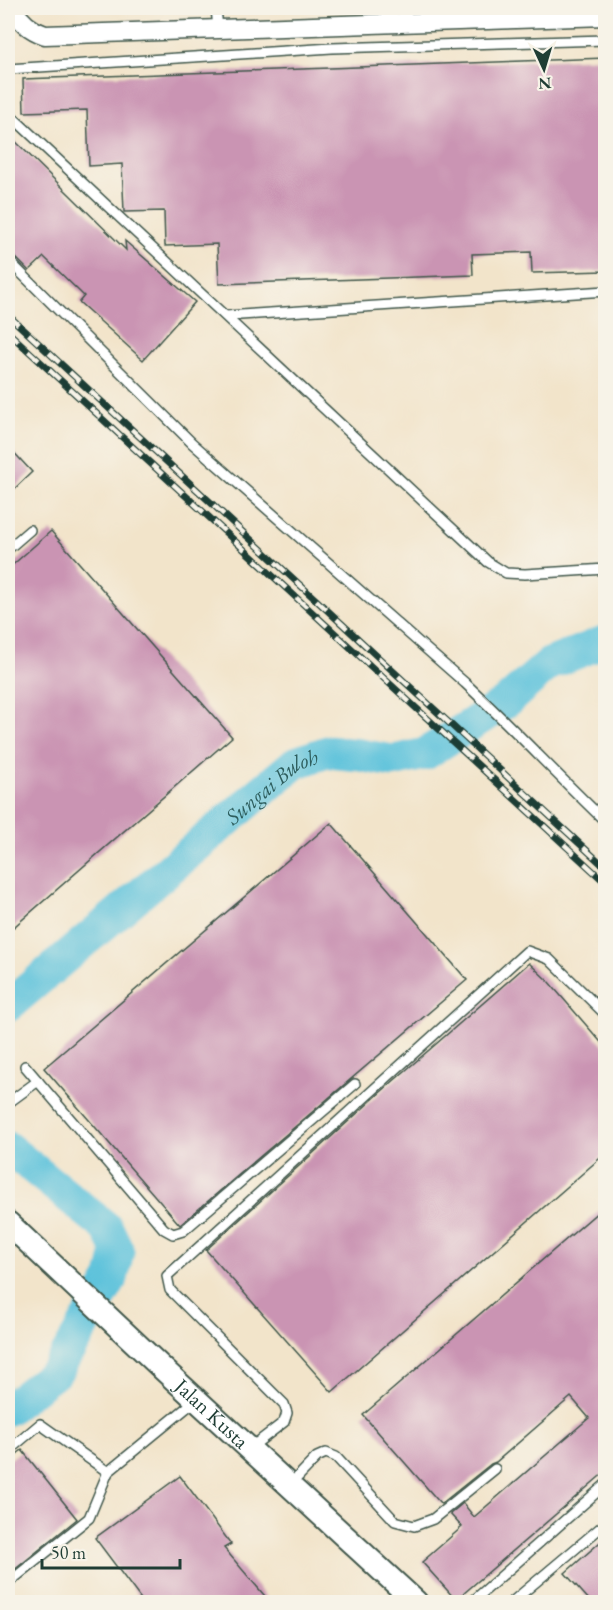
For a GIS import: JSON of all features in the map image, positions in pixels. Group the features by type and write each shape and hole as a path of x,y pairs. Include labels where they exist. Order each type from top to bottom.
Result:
{"street":[{"path":"13,8 17,17 24,24 45,35 218,29 427,15 606,16"},
{"name":"Jalan Kusta","path":"8,1222 163,1370 416,1602"}],"lane":[{"path":"216,8 218,29"},
{"path":"8,69 332,48 606,40"},
{"path":"8,113 489,562 506,573 606,569"},
{"path":"8,260 192,443 465,683 606,822"},
{"path":"226,316 606,291"},
{"path":"8,549 30,530"},
{"path":"249,1449 284,1422 287,1413 284,1404 170,1290 167,1276 527,951 549,959 606,1015"},
{"path":"26,1066 164,1229 173,1234 183,1231 355,1084"},
{"path":"8,1103 38,1081"},
{"path":"8,1583 89,1518 108,1472 196,1400"},
{"path":"8,1451 40,1424 108,1472"},
{"path":"289,1486 317,1457 326,1454 336,1457 395,1521 414,1526 434,1519 495,1469"},
{"path":"472,1602 606,1484"},
{"path":"512,1602 606,1522"}],"building":[{"path":"606,58 606,271 532,273 531,252 472,254 473,275 219,284 217,244 165,246 164,211 124,212 122,164 89,166 87,110 24,112 23,79"},
{"path":"8,134 126,250 125,241 195,302 143,360 79,302 84,296 44,257 29,271 8,253"},
{"path":"8,446 32,472 8,495"},
{"path":"51,531 232,737 8,932 8,569"},
{"path":"331,823 467,980 180,1225 44,1068"},
{"path":"529,963 548,981 606,1048 606,1153 332,1392 206,1250 382,1091"},
{"path":"606,1205 606,1471 456,1600 422,1562 462,1527 450,1514 463,1503 474,1517 589,1418 571,1397 496,1462 441,1504 363,1415"},
{"path":"22,1450 77,1519 8,1575 8,1461"},
{"path":"180,1476 231,1544 224,1548 270,1602 143,1602 95,1538"},
{"path":"606,1537 606,1602 591,1602 565,1573"}],"waterway":[{"name":"Sungai Buloh","path":"8,1006 295,763 327,752 393,761 425,754 506,702 549,664 606,641"},
{"name":"Sungai Buloh","path":"8,1148 107,1228 118,1251 112,1278 56,1372 8,1409"}],"railway":[{"path":"8,315 606,868"},
{"path":"8,332 606,883"}]}
